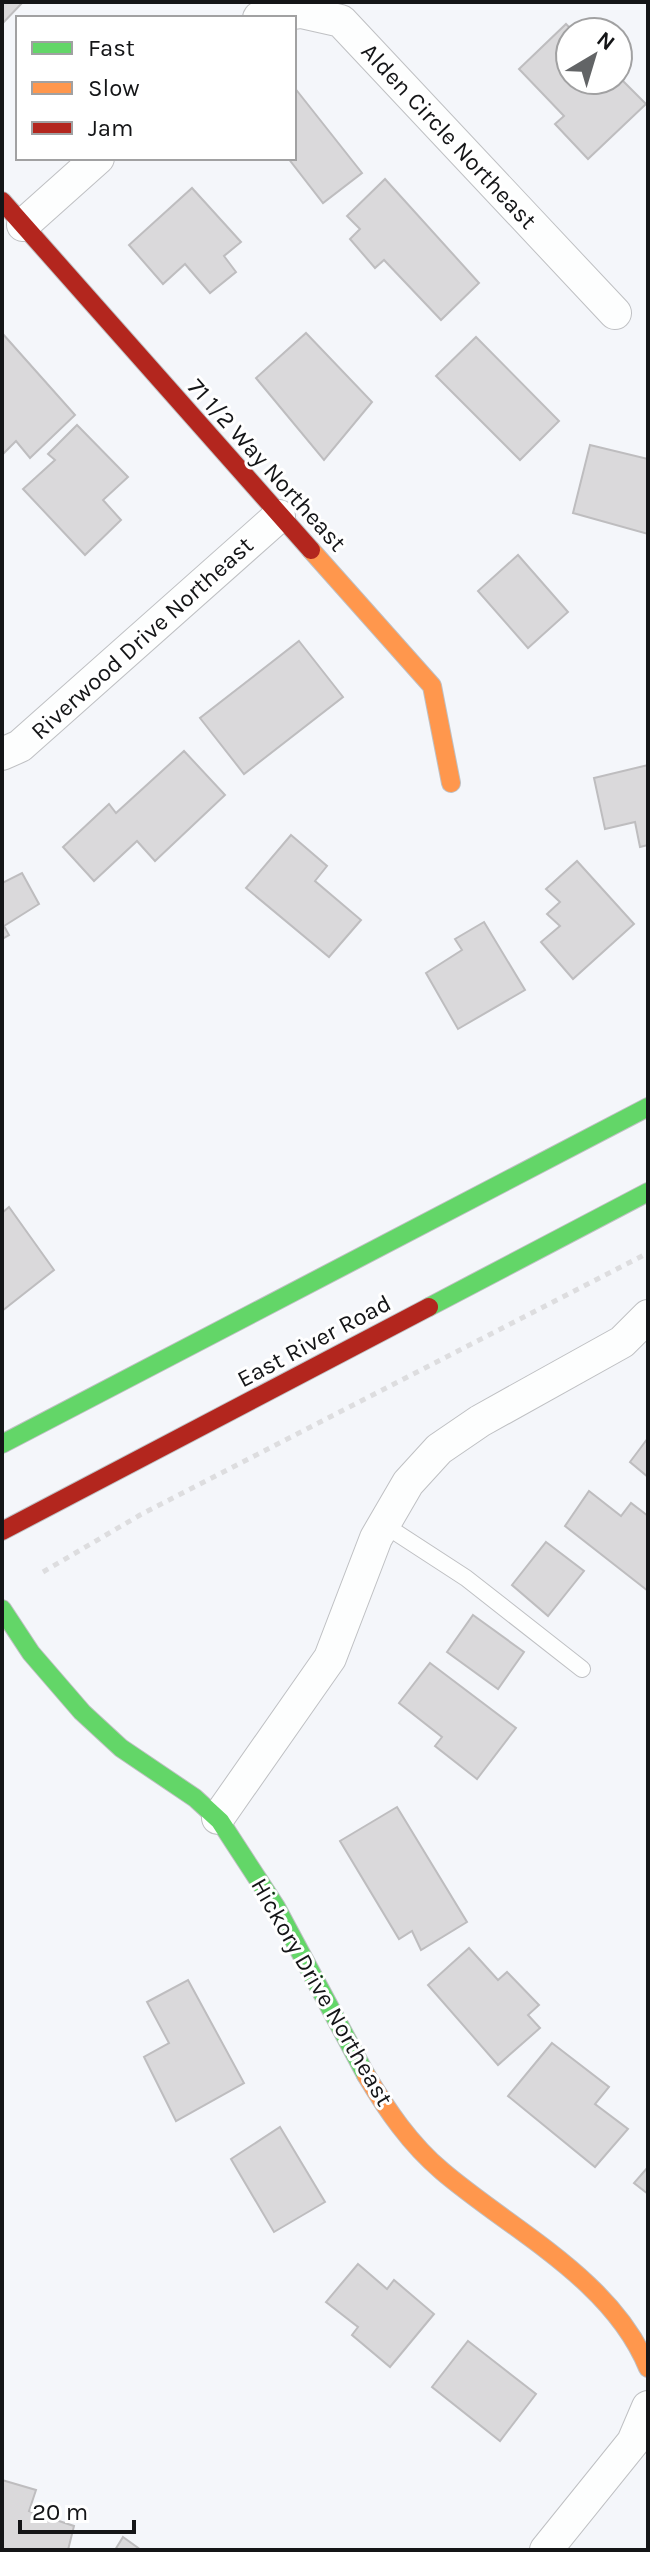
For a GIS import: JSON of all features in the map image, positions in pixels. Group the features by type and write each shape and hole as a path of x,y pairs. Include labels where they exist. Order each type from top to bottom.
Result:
{"street":[{"name":"Alden Circle Northeast","path":"273,16 301,12 341,21 615,313"},
{"path":"23,225 96,160"},
{"name":"71 1/2 Way Northeast","path":"2,201 432,686 451,783"},
{"name":"Riverwood Drive Northeast","path":"2,754 20,746 279,516"},
{"path":"2,1444 648,1107"},
{"name":"East River Road","path":"2,1531 648,1192"},
{"path":"218,1818 330,1658 383,1524 408,1483 439,1449 494,1413 622,1342 648,1316"},
{"name":"Hickory Drive Northeast","path":"2,1609 34,1660 93,1725 218,1818 276,1903 376,2094 411,2139 438,2168 599,2298 630,2328 646,2356 648,2368"},
{"path":"546,2550 633,2442 648,2407"}],"lane":[{"path":"383,1524 466,1578 582,1669"}],"path":[{"path":"43,1572 140,1515 648,1253"}],"building":[{"path":"2,2 23,2 2,24"},
{"path":"554,35 554,96 634,96 634,92 646,104 588,159 555,124 564,116 519,69"},
{"path":"296,90 362,173 323,203 290,160 296,160"},
{"path":"385,179 479,283 441,320 384,260 375,268 350,239 360,229 347,216"},
{"path":"192,188 241,242 224,256 236,272 210,293 185,264 163,284 129,245"},
{"path":"2,333 75,415 30,458 16,441 2,455"},
{"path":"306,333 372,402 324,460 256,378"},
{"path":"476,337 559,421 520,460 436,376"},
{"path":"77,425 128,477 103,500 121,520 85,555 23,489 55,460 48,454"},
{"path":"590,445 648,459 648,534 573,513"},
{"path":"518,555 568,612 528,648 478,591"},
{"path":"299,641 343,697 244,774 200,718"},
{"path":"184,751 225,795 155,861 137,841 94,881 63,847 109,804 116,813"},
{"path":"648,765 648,845 640,847 635,822 605,829 594,778"},
{"path":"291,835 327,866 315,881 361,920 329,957 246,888"},
{"path":"577,861 634,924 573,979 541,942 560,926 547,914 560,902 546,889"},
{"path":"22,873 39,904 4,926 9,935 2,939 2,883"},
{"path":"484,922 525,990 458,1029 426,973 462,950 455,939"},
{"path":"9,1207 54,1270 2,1311 2,1213"},
{"path":"648,1438 648,1477 630,1462"},
{"path":"589,1491 621,1516 631,1503 648,1516 648,1591 565,1526"},
{"path":"546,1542 584,1571 548,1616 512,1585"},
{"path":"473,1615 524,1652 498,1689 447,1652"},
{"path":"430,1663 516,1728 477,1779 435,1746 442,1737 399,1703"},
{"path":"397,1807 467,1922 421,1950 412,1931 399,1939 340,1841"},
{"path":"469,1948 498,1980 507,1972 539,2005 528,2015 540,2028 498,2065 428,1985"},
{"path":"188,1980 244,2083 176,2121 144,2057 169,2043 147,2002"},
{"path":"552,2043 609,2087 595,2104 628,2129 595,2167 508,2096"},
{"path":"280,2127 325,2202 274,2232 231,2159"},
{"path":"648,2167 648,2194 634,2183"},
{"path":"358,2264 387,2289 394,2280 434,2314 390,2367 352,2335 358,2327 326,2302"},
{"path":"468,2341 536,2394 500,2441 432,2387"},
{"path":"2,2480 36,2490 29,2511 74,2526 68,2550 2,2550"},
{"path":"123,2537 141,2550 115,2550"}],"traffic: fast":[{"path":"2,1444 648,1107"},
{"path":"429,1307 648,1192"},
{"path":"2,1609 31,1653 82,1712 121,1748 195,1798 220,1821 276,1907 366,2075"}],"traffic: slow":[{"path":"311,550 432,686 451,783"},
{"path":"366,2075 400,2126 430,2161 585,2282 632,2336 648,2368"}],"traffic: jam":[{"path":"2,201 311,550"},
{"path":"2,1531 429,1307"}]}
